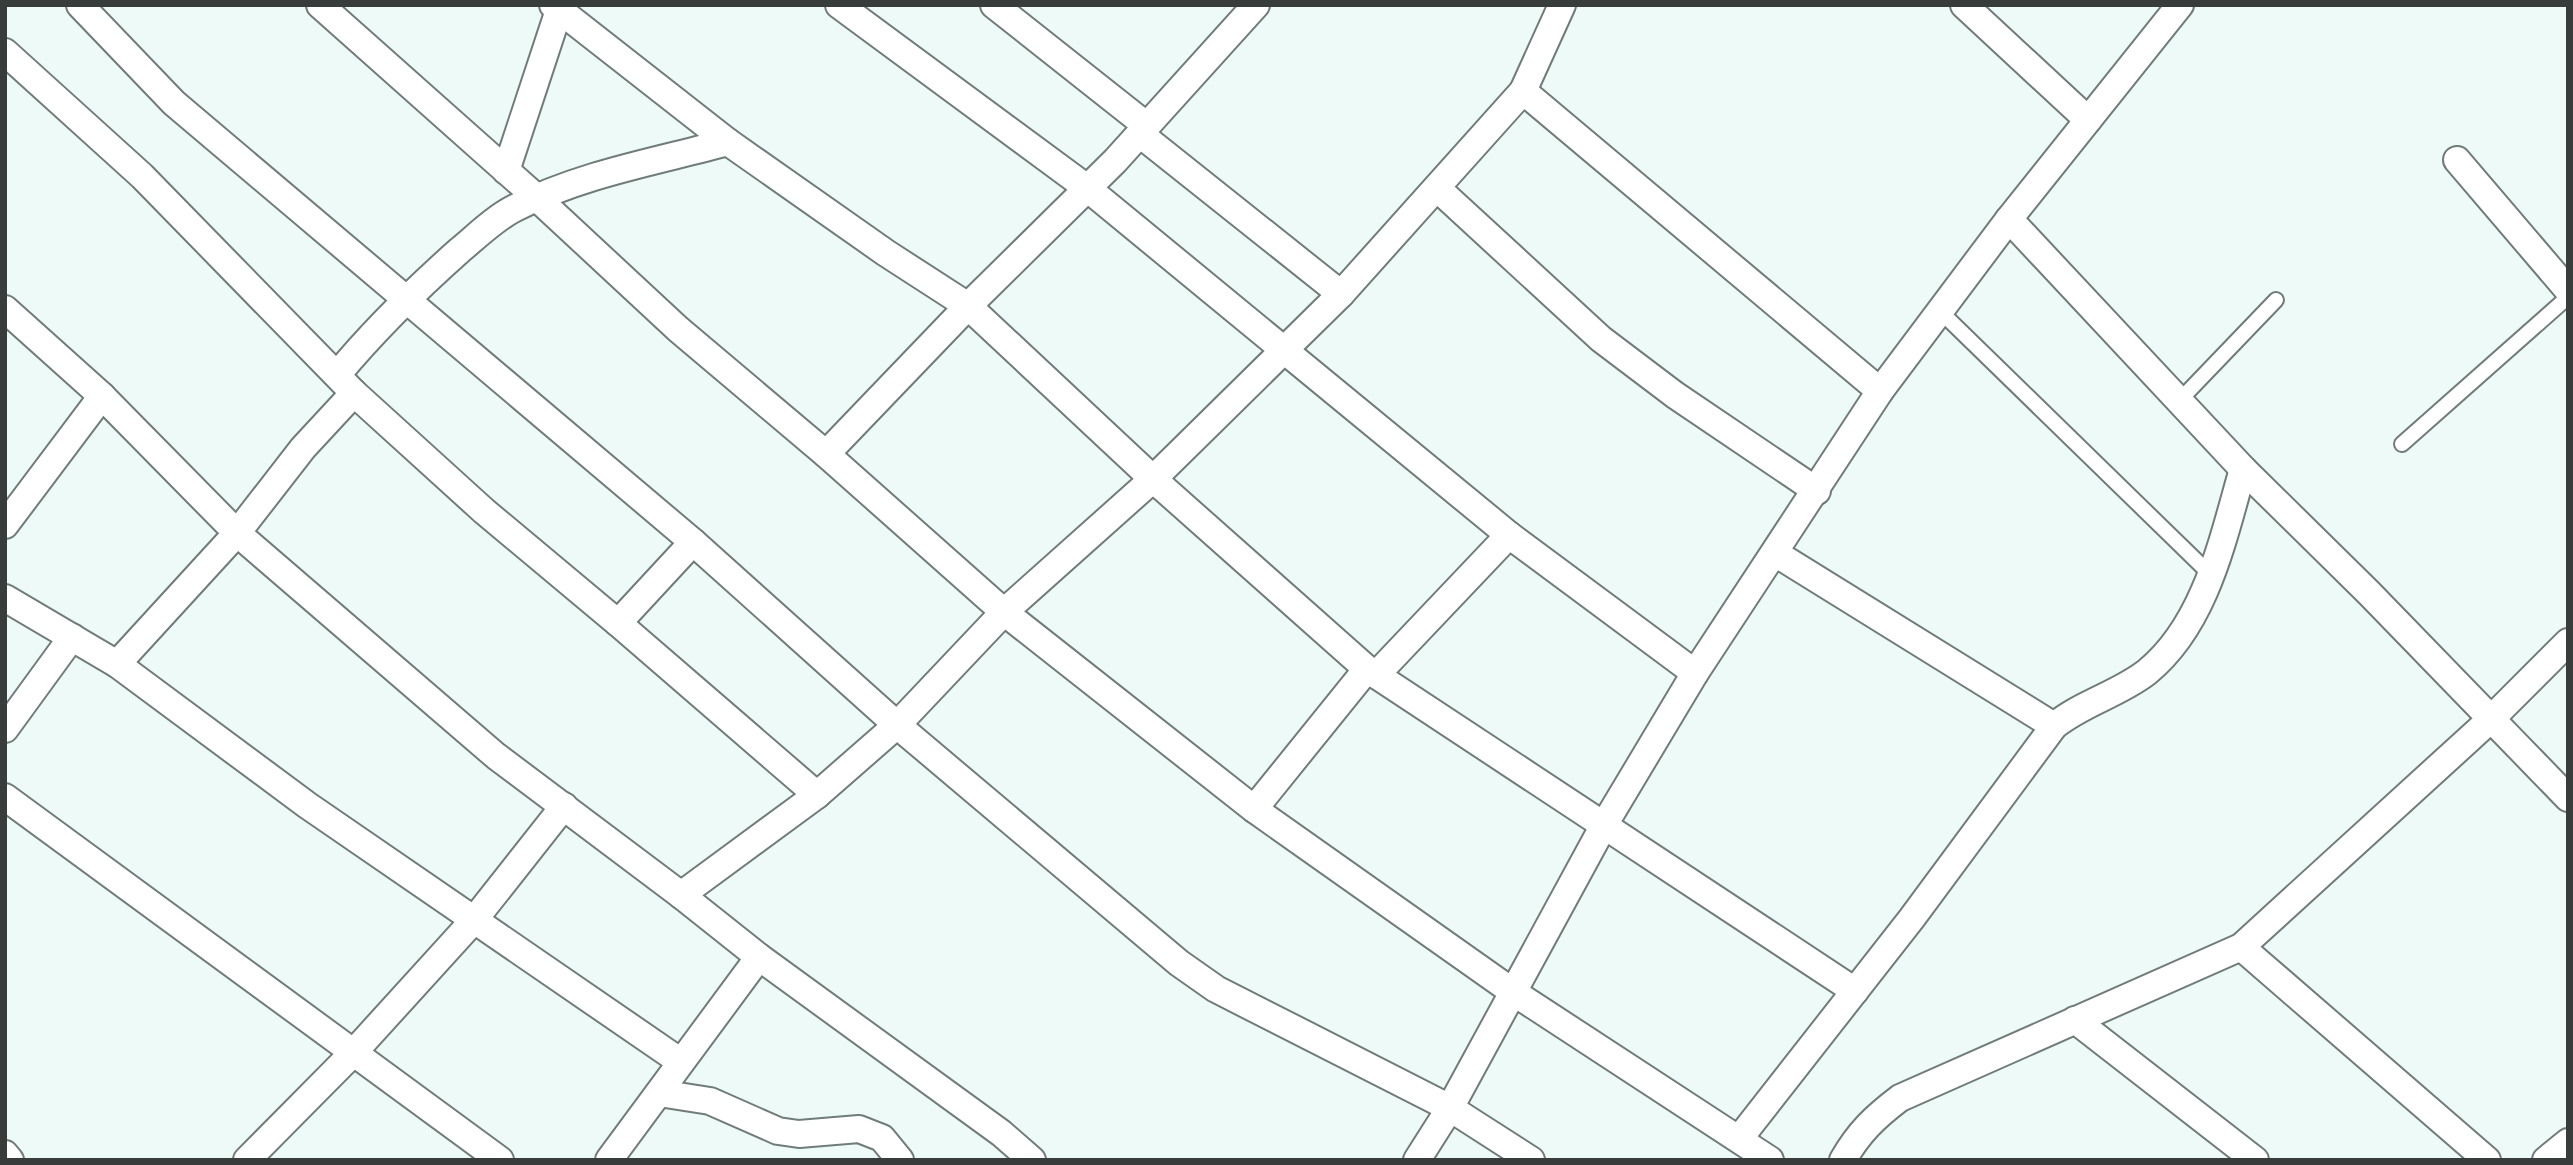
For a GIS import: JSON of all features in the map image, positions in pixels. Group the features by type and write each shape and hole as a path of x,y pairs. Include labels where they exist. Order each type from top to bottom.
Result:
{"street":[{"path":"80,5 174,103 693,542 897,725 1178,963 1216,989 1450,1108 1531,1160"},
{"path":"320,5 678,328 1004,612 1254,809 1513,992 1770,1160"},
{"path":"839,5 1087,188 1509,535 1695,673"},
{"path":"994,5 1341,295"},
{"path":"825,454 1143,130 1256,5"},
{"path":"681,895 817,795 897,725 1004,612 1153,479 1341,295 1523,91 1562,5"},
{"path":"1965,5 2088,120"},
{"path":"1417,1160 1450,1108 1604,825 1695,673 1817,491 1880,391 2009,219 2180,5"},
{"path":"506,171 559,7 728,142 886,253 968,306 1153,479 1371,672 1855,991"},
{"path":"5,52 142,176 346,384 484,511 817,795"},
{"path":"1523,91 1880,391"},
{"path":"117,664 237,533 303,448 346,384 363,342 405,299 485,229 512,209 575,183 728,142"},
{"path":"2457,160 2568,290"},
{"path":"1437,189 1601,339 1675,395 1817,491"},
{"path":"2009,219 2243,469 2369,593 2568,798"},
{"path":"5,309 102,396 237,533 496,756 759,957 1000,1133 1032,1160"},
{"path":"5,525 102,396"},
{"path":"1739,1139 1912,918 2054,726 2068,715 2147,672 2173,647 2195,609 2210,574 2243,469"},
{"path":"1254,809 1371,672 1509,535"},
{"path":"618,623 693,542"},
{"path":"1775,553 2054,726"},
{"path":"5,598 117,664 307,805 681,1062"},
{"path":"5,729 72,637"},
{"path":"1843,1160 1857,1136 1875,1117 1900,1098 2241,947 2491,719 2568,642"},
{"path":"5,797 500,1160"},
{"path":"247,1160 354,1052 474,920 564,806"},
{"path":"2241,947 2476,1156"},
{"path":"609,1160 759,957"},
{"path":"2075,1020 2255,1160"},
{"path":"659,1093 710,1101 778,1131 799,1134 859,1129 882,1138 900,1160"},
{"path":"2546,1160 2568,1142"},
{"path":"5,1154 10,1160"}],"lane":[{"path":"2402,444 2568,297"},
{"path":"2179,401 2276,300"},
{"path":"1940,311 2210,574"}]}
